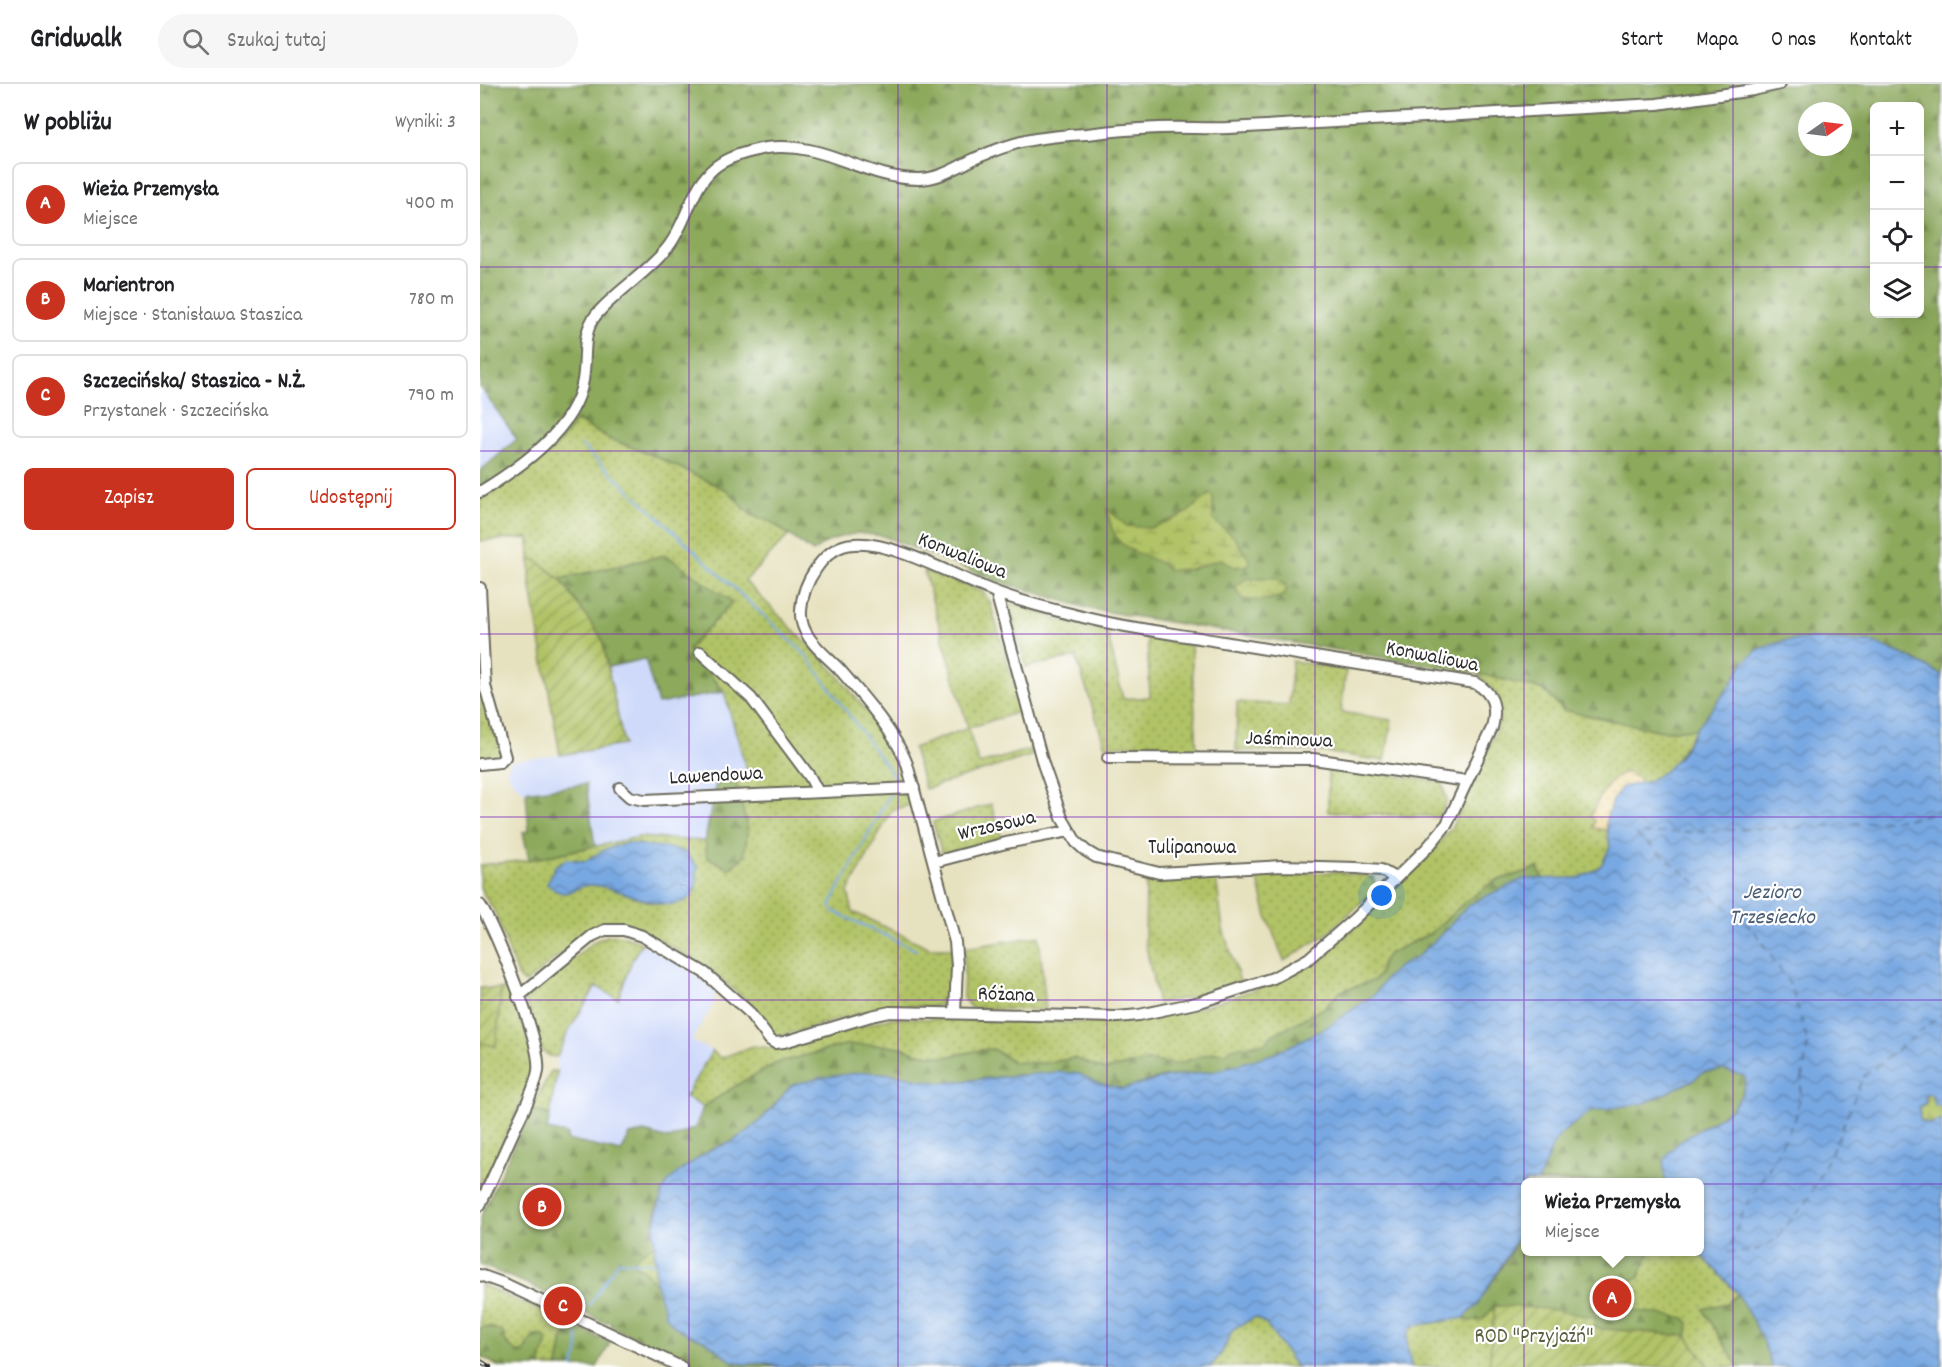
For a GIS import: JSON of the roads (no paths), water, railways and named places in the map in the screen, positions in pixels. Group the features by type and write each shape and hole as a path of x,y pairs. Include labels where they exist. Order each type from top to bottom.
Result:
{"street":[{"path":"480,492 499,481 541,447 562,424 576,402 584,379 585,345 590,324 604,307 668,247 681,228 702,182 710,171 719,164 744,153 774,147 807,148 894,177 920,179 942,175 1008,146 1055,136 1139,129 1229,128 1657,104 1780,84"},
{"name":"Konwaliowa","path":"955,1013 957,966 955,942 902,749 841,671 819,650 804,630 801,619 806,590 813,574 830,552 841,546 870,544 886,548 996,592 1090,619 1475,683 1483,687 1493,700 1495,715 1492,728 1467,781"},
{"path":"480,588 485,686 505,757 500,762 480,765"},
{"name":"Tulipanowa","path":"996,592 1042,764 1062,818 1069,831 1086,851 1096,857 1151,872 1176,873 1282,866 1346,867 1381,870 1395,878"},
{"name":"Lawendowa","path":"700,652 751,698 810,777 818,792"},
{"name":"Jaśminowa","path":"1108,758 1313,759 1467,781"},
{"name":"Różana","path":"518,997 592,936 605,930 619,929 642,936 705,973 744,1006 768,1038 776,1043 882,1014 899,1012 1117,1017 1139,1015 1200,1002 1273,978 1308,959 1354,920 1428,848 1447,824 1467,781"},
{"name":"Lawendowa","path":"620,788 630,796 644,800 914,788"},
{"name":"Wrzosowa","path":"934,862 1006,843 1069,831"},
{"path":"480,905 495,933 535,1045 538,1062 538,1073 524,1110 480,1205"},
{"path":"480,1275 505,1284 681,1367"}],"water":[{"name":"Jezioro Trzesiecko","path":"1809,639 1872,642 1906,656 1942,675 1942,1106 1935,1106 1931,1094 1925,1096 1926,1103 1919,1107 1920,1120 1928,1124 1942,1120 1942,1367 1772,1367 1761,1336 1738,1294 1703,1256 1704,1178 1665,1178 1664,1174 1664,1162 1672,1149 1729,1110 1743,1092 1746,1080 1744,1076 1724,1070 1703,1072 1693,1080 1645,1103 1591,1111 1563,1132 1554,1142 1540,1178 1521,1178 1521,1232 1478,1304 1464,1318 1413,1326 1407,1340 1411,1367 1296,1367 1266,1324 1255,1317 1233,1329 1221,1354 1210,1367 777,1367 768,1363 744,1364 732,1361 704,1340 674,1326 665,1314 656,1284 654,1228 662,1192 669,1181 680,1171 712,1149 730,1143 747,1132 762,1119 792,1085 819,1078 865,1072 893,1074 941,1083 1059,1072 1079,1074 1098,1083 1123,1089 1163,1078 1216,1071 1276,1053 1327,1027 1375,994 1387,977 1398,967 1416,958 1474,902 1523,879 1579,878 1597,869 1610,847 1606,820 1612,801 1622,787 1647,782 1664,772 1679,757 1696,729 1732,683 1743,663 1759,649 1784,641"},
{"path":"627,843 685,852 697,866 693,894 684,902 672,904 644,900 602,886 583,886 565,893 554,890 547,884 555,866 567,859 585,861 606,849"}],"waterway":[{"path":"581,445 806,655 897,781 895,785"},
{"path":"891,792 830,905 833,911 916,950"},
{"path":"589,1306 618,1261 654,1263"},
{"path":"573,1367 578,1355 578,1335"}],"railway":[{"path":"480,1361 490,1367"}],"place":[{"name":"Marientron","path":"542,1207"},
{"name":"Wieża Przemysła","path":"1612,1298"},
{"name":"Szczecińska/ Staszica - N.Ż.","path":"563,1306"}],"park label":[{"name":"ROD \"Przyjaźń\"","path":"1534,1338"}]}
